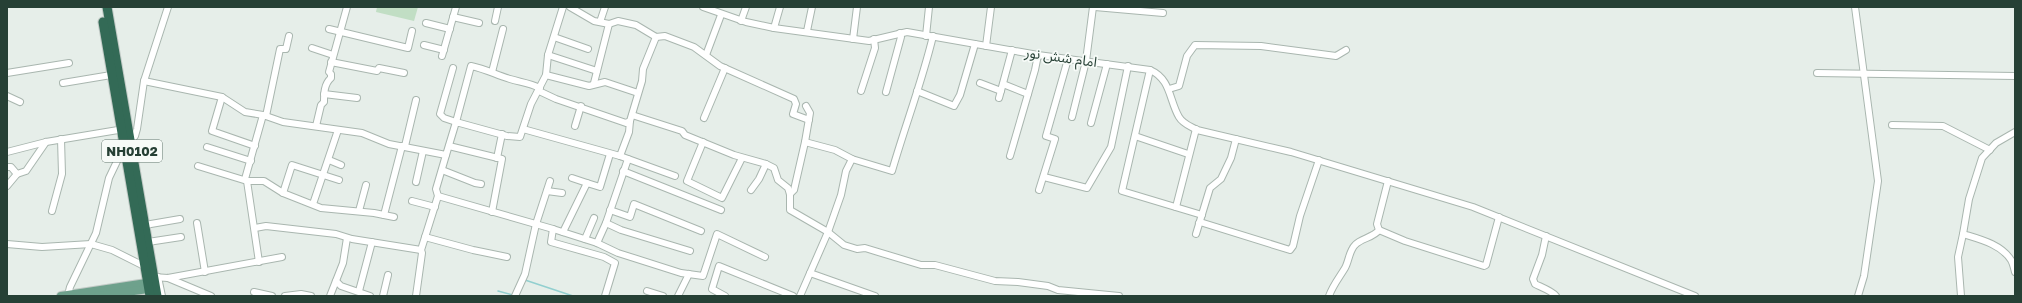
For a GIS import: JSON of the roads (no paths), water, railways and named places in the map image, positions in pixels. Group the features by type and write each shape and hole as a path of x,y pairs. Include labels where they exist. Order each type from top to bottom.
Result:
{"highway":[{"name":"NH0102","path":"101,7 111,75 125,129 130,142 148,242 153,286"},
{"name":"NH0102","path":"107,7 125,129 126,154 144,266 153,286"}],"main road":[{"path":"63,296 153,286"},
{"path":"98,296 153,286"}],"street":[{"path":"130,142 135,136 137,129 138,113 144,81 168,7"},
{"path":"316,126 331,74 329,72 333,54 341,32 347,7"},
{"path":"424,45 443,53 456,8 448,7"},
{"path":"494,21 498,7"},
{"path":"453,68 440,114 444,118 456,122 508,136 520,137 531,104 546,75 548,55 563,7"},
{"path":"570,7 594,21 608,24 618,21 636,25 656,37 665,36 694,47 720,66 794,99 796,104 793,114 810,120"},
{"path":"600,22 606,7"},
{"name":"امام شش نور","path":"703,7 721,15 741,21 774,28 807,31 853,39 874,39 907,32 1038,55 1150,70"},
{"path":"741,21 746,7"},
{"path":"774,28 780,7"},
{"path":"807,31 812,7"},
{"path":"853,39 857,7"},
{"path":"926,36 930,7"},
{"path":"986,46 991,7"},
{"path":"1072,117 1086,61 1094,7 1163,13"},
{"path":"1855,7 1878,181 1864,276 1858,296"},
{"path":"706,55 721,15"},
{"path":"453,17 479,23"},
{"path":"426,23 450,29"},
{"path":"594,84 608,24"},
{"path":"330,29 408,48 412,31"},
{"path":"492,72 502,29"},
{"path":"886,92 901,37 900,33"},
{"path":"259,262 255,228 246,180 254,146 264,116 280,49 286,49 289,36"},
{"path":"805,142 835,150 852,159 892,171 925,70 933,36"},
{"path":"554,37 588,49"},
{"path":"620,156 629,132 643,69 656,37"},
{"path":"861,91 875,48 874,39"},
{"path":"917,91 954,106 960,95 975,44"},
{"path":"1169,90 1179,86 1187,56 1195,45 1260,46 1336,56 1346,50"},
{"path":"312,48 333,54"},
{"path":"999,98 1012,50"},
{"path":"548,55 597,71"},
{"path":"1010,156 1038,55"},
{"path":"1039,190 1055,139 1046,136 1068,59"},
{"path":"331,62 377,71 379,68 404,73"},
{"path":"7,73 69,63"},
{"path":"1092,123 1107,64"},
{"path":"416,296 422,253 421,250 438,196 436,189 471,66 489,69 492,72 540,89 556,99 626,122 631,118"},
{"path":"1044,176 1087,188 1111,147 1128,66"},
{"path":"704,118 725,68"},
{"path":"1202,215 1122,191 1150,70 1162,78 1169,90 1179,117 1186,125 1196,129 1319,160 1473,207 1695,296"},
{"path":"1818,73 2015,76"},
{"path":"63,83 111,75"},
{"path":"546,75 589,86 605,82 638,93"},
{"path":"144,81 222,97 245,112 283,122 362,132 389,144 446,155"},
{"path":"980,83 1001,91"},
{"path":"1003,84 1028,94"},
{"path":"324,94 357,98"},
{"path":"7,96 20,102"},
{"path":"222,97 212,132 254,146"},
{"path":"384,215 416,100"},
{"path":"575,126 581,106"},
{"path":"790,194 794,190 810,120 810,113 806,106"},
{"path":"631,118 682,131 685,135 742,158 766,164 774,168 778,180 788,188 790,194 790,210 828,232 844,245 857,249 865,248 921,265 935,265 996,281 1018,282 1048,286 1058,290 1119,296"},
{"path":"1892,125 1943,126 1990,150"},
{"path":"7,152 46,142 125,129"},
{"path":"523,129 620,156 675,176"},
{"path":"1176,207 1188,154 1196,129"},
{"path":"313,204 338,130"},
{"path":"1961,296 1958,257 1964,234 1969,199 1982,158 1996,143 2015,132"},
{"path":"496,158 502,134"},
{"path":"1135,136 1188,154"},
{"path":"52,211 62,174 62,139"},
{"path":"1196,234 1210,188 1221,179 1231,158 1236,139"},
{"path":"7,186 17,174 26,171 46,142"},
{"path":"703,142 687,181 722,198 742,158"},
{"path":"449,146 502,159 492,212"},
{"path":"207,147 251,161"},
{"path":"416,182 423,151"},
{"path":"63,296 70,288 96,233 109,178 120,155 126,154"},
{"path":"572,178 600,187 610,154"},
{"path":"596,243 606,223 628,159"},
{"path":"800,296 828,232 841,195 846,171 852,159"},
{"path":"329,160 341,165"},
{"path":"1199,223 1200,222 1290,250 1293,246 1300,216 1319,160"},
{"path":"751,190 759,179 766,164"},
{"path":"283,193 292,165 339,180"},
{"path":"198,166 246,180 264,181 283,193 321,208 394,217"},
{"path":"7,167 11,168 17,174"},
{"path":"442,170 481,184"},
{"path":"623,171 721,210"},
{"path":"1387,180 1377,224 1379,230 1405,241 1484,266 1486,265 1493,234 1499,217"},
{"path":"515,296 525,274 536,224 550,181"},
{"path":"563,232 587,183"},
{"path":"359,212 366,185"},
{"path":"547,191 562,194"},
{"path":"438,196 458,200 492,212 563,232 596,243 618,253 689,274 703,276 718,234 765,257"},
{"path":"412,201 435,207"},
{"path":"610,210 630,217 634,204 701,231"},
{"path":"585,239 594,218"},
{"path":"145,225 180,219"},
{"path":"197,223 205,272"},
{"path":"606,223 621,230 690,251"},
{"path":"255,228 266,226 292,228 336,234 347,238 421,250"},
{"path":"553,229 551,242 610,260 615,263 605,296"},
{"path":"1329,296 1333,285 1345,268 1351,250 1356,244 1372,237 1379,230"},
{"path":"1964,234 1988,242 2000,250 2011,259 2015,272"},
{"path":"1546,236 1542,255 1533,279 1535,284 1553,292 1556,296"},
{"path":"148,242 181,237"},
{"path":"425,237 473,250 507,257"},
{"path":"330,296 343,263 347,238"},
{"path":"359,291 372,242"},
{"path":"7,244 42,247 91,244 112,250 144,266"},
{"path":"162,296 153,286 168,278 282,257"},
{"path":"725,296 712,289 719,266 793,296"},
{"path":"810,273 875,296"},
{"path":"678,296 689,274"},
{"path":"383,296 388,275"},
{"path":"168,278 211,296"},
{"path":"336,281 341,286 370,296"},
{"path":"647,291 663,296"},
{"path":"254,292 272,296"},
{"path":"285,296 301,294 311,296"}],"waterway":[{"path":"525,280 573,296"},
{"path":"498,291 513,295"}]}
